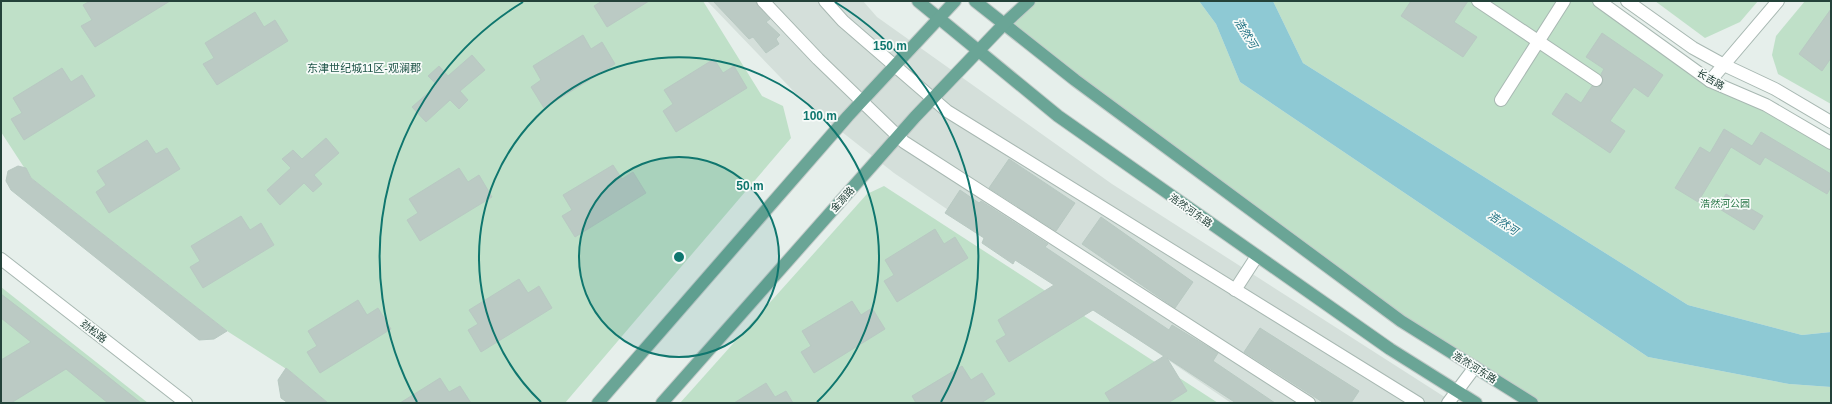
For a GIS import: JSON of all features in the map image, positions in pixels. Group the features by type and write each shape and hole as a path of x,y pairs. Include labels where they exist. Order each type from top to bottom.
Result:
{"main road":[{"name":"浩然河东路","path":"918,1 1058,116 1390,349 1476,403"},
{"path":"598,403 862,101 955,1"},
{"name":"浩然河东路","path":"975,1 1075,80 1401,321 1532,403"},
{"name":"金源路","path":"662,403 898,136 1004,24 1029,1"}],"street":[{"path":"763,1 818,59 904,142 1309,403"},
{"path":"825,1 843,21 947,112 1418,403"},
{"path":"1478,1 1596,80"},
{"path":"1501,100 1564,1"},
{"name":"长吉路","path":"1599,1 1710,80 1766,105 1831,143"},
{"name":"长吉路","path":"1627,1 1693,48 1724,65 1775,89 1831,122"},
{"path":"1710,80 1778,1"},
{"path":"1235,290 1257,256"},
{"name":"劲松路","path":"1,259 186,403"},
{"path":"1448,403 1475,367"}],"shaded area":[{"path":"707,1 863,1 877,17 1112,184 1454,403 1231,403 894,173 804,102"}],"green space":[{"path":"1,1 703,1 762,96 783,106 791,138 565,403 328,403 291,372 227,331 31,178 1,132"},
{"path":"1029,1 1199,1 1216,24 1240,82 1648,357 1789,384 1831,387 1831,403 1532,403 1401,321 1004,24"},
{"name":"浩然河公园","path":"1273,1 1599,1 1710,81 1831,143 1831,332 1802,335 1688,305 1303,63"},
{"path":"1655,1 1758,1 1740,22 1705,38"},
{"path":"1805,1 1831,1 1831,104 1778,74 1772,55 1776,36"},
{"path":"884,186 1218,403 680,403 867,194"},
{"path":"1,287 148,403 1,403"}],"water":[{"name":"浩然河","path":"1199,1 1273,1 1303,63 1688,305 1802,335 1831,332 1831,387 1789,384 1648,357 1240,82 1216,24"}],"building":[{"path":"90,1 170,1 95,47 81,26 92,20 83,5"},
{"path":"602,1 649,1 607,27 594,6"},
{"path":"713,1 755,1 770,19 766,22 780,35 776,39 779,44 766,53 753,37 749,39"},
{"path":"1411,1 1468,1 1454,22 1477,37 1463,57 1401,16"},
{"path":"1831,9 1831,58 1822,71 1799,54"},
{"path":"255,12 264,27 275,20 288,41 217,85 203,64 214,58 205,43"},
{"path":"1602,33 1663,75 1648,97 1634,87 1610,121 1625,131 1610,153 1552,114 1566,93 1581,103 1592,86 1599,87 1602,84 1603,80 1601,74 1604,69 1586,57"},
{"path":"583,35 591,49 602,42 615,64 544,108 531,87 541,80 533,66"},
{"path":"472,55 485,70 460,91 468,100 459,109 450,100 426,122 412,107 437,85 428,76 439,66 448,76"},
{"path":"714,59 723,73 734,66 747,88 676,132 663,111 673,104 664,90"},
{"path":"62,68 71,82 82,75 95,96 24,140 11,119 22,113 13,98"},
{"path":"1724,129 1752,146 1761,132 1831,174 1831,187 1827,194 1765,157 1760,165 1731,147 1698,202 1675,188 1700,147 1710,153"},
{"path":"326,138 339,153 314,175 322,184 313,192 304,183 280,205 267,190 291,168 282,159 293,150 302,159"},
{"path":"147,140 156,154 167,148 180,169 109,213 96,192 106,185 97,171"},
{"path":"1009,159 1075,203 1056,231 989,188"},
{"path":"613,165 622,179 633,172 646,193 575,237 562,216 572,210 563,195"},
{"path":"18,166 26,168 31,178 227,331 214,339 199,340 11,190 6,181 8,171"},
{"path":"459,168 468,182 479,175 492,197 420,241 407,220 418,213 409,199"},
{"path":"960,190 979,203 981,201 1048,244 1045,247 1169,330 1172,325 1218,353 1213,361 1275,403 1236,403 1167,358 1187,391 1168,403 1111,403 1105,393 1164,356 1093,310 1009,362 996,341 1006,335 998,320 1054,285 1015,260 1013,264 982,243 984,238 945,213"},
{"path":"1726,194 1763,216 1754,230 1718,208"},
{"path":"241,216 250,230 261,223 274,245 203,288 190,267 200,261 191,246"},
{"path":"1101,217 1193,282 1175,308 1082,244"},
{"path":"935,229 944,244 955,237 968,258 897,302 884,281 894,275 885,260"},
{"path":"519,279 528,293 539,286 552,308 481,352 468,330 478,324 469,310"},
{"path":"1,294 141,403 108,403 66,369 11,403 1,403 1,360 31,342 1,318"},
{"path":"358,300 367,315 378,308 391,329 320,373 307,352 317,346 308,331"},
{"path":"852,301 861,315 872,308 885,329 814,373 801,352 811,346 802,331"},
{"path":"1260,328 1359,391 1351,403 1324,403 1244,352"},
{"path":"962,366 971,380 982,373 995,394 981,403 916,403 912,396"},
{"path":"286,368 328,403 288,403 281,398 278,380"},
{"path":"440,378 449,392 460,386 471,403 400,403"},
{"path":"766,383 775,397 786,391 793,403 734,403"}],"district":[{"name":"东津世纪城11区-观澜郡","path":"364,68"}]}
